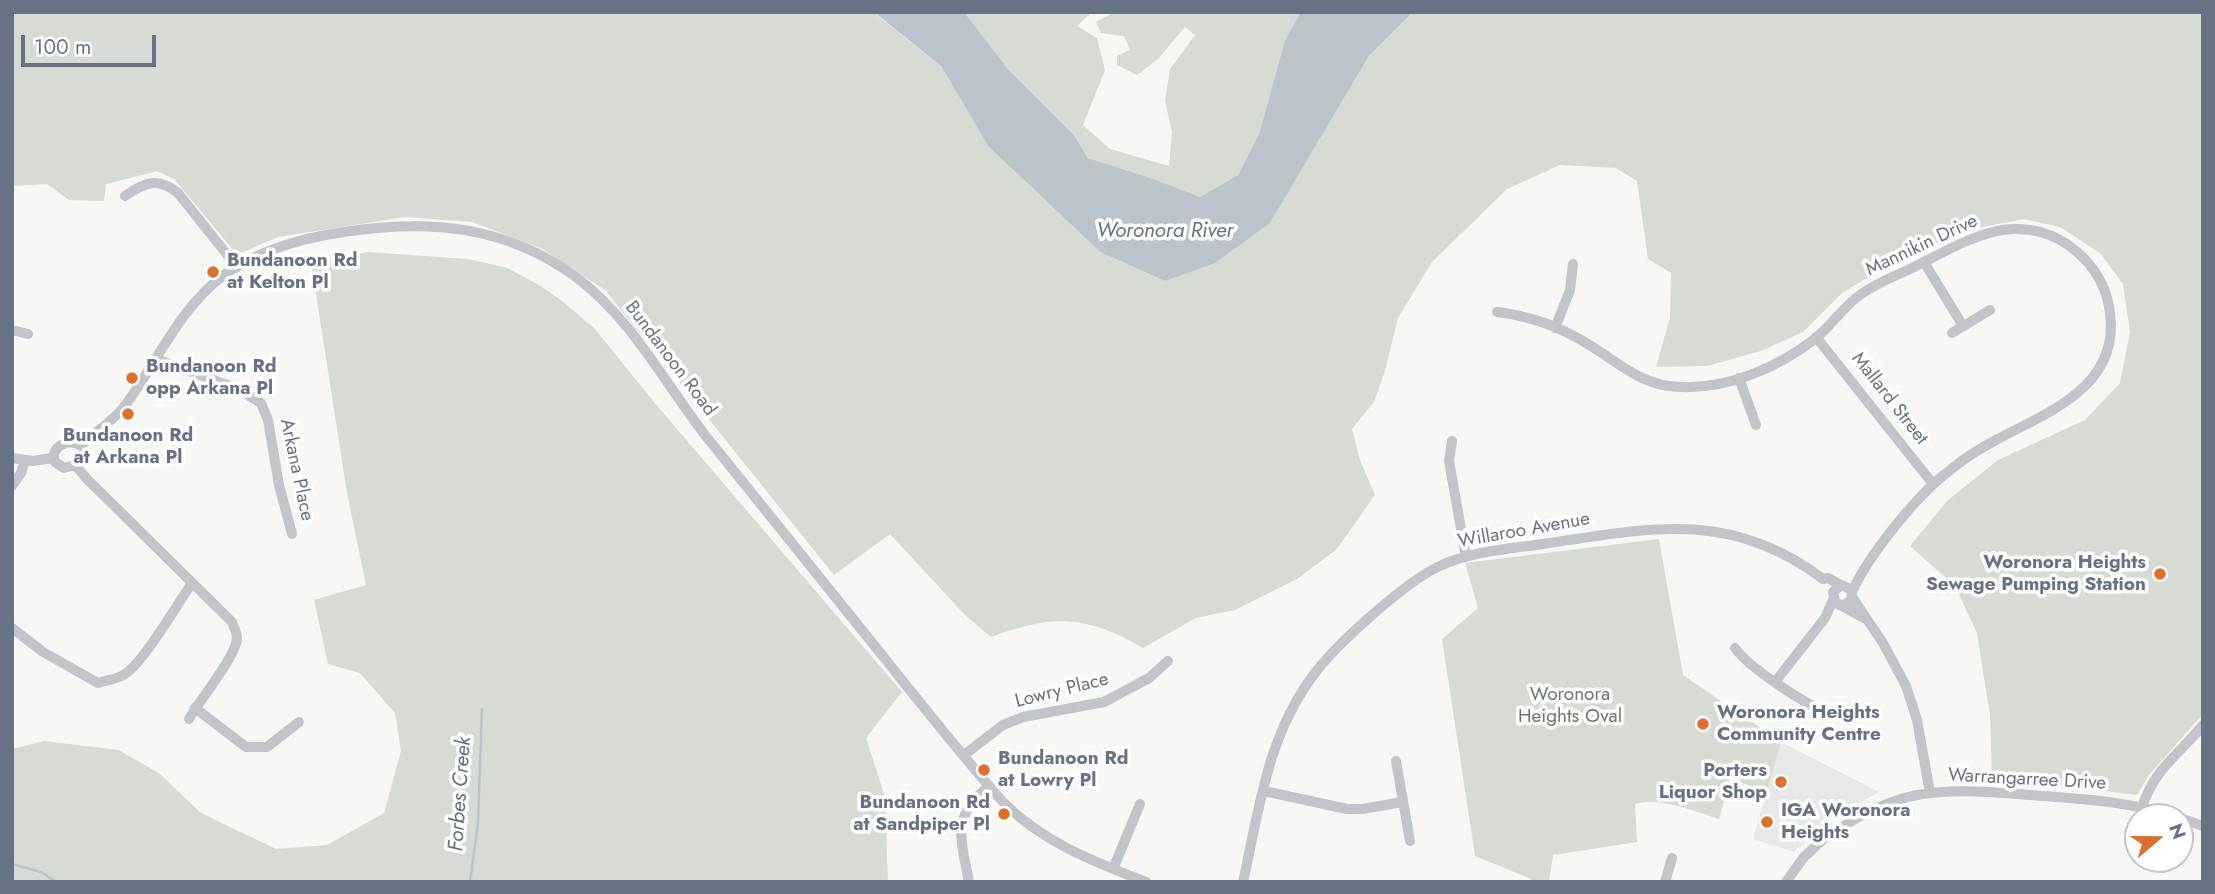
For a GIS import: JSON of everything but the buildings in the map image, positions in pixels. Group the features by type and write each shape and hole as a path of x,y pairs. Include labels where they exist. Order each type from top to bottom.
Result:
{"street":[{"path":"125,196 146,183 169,185 237,267"},
{"name":"Bundanoon Road","path":"81,445 122,409 192,305 212,284 237,267 274,249 308,239 409,225 487,234 519,245 558,266 594,292 624,324 698,426 989,786 1016,814 1038,832 1065,847 1146,882"},
{"name":"Mannikin Drive","path":"1497,312 1529,317 1555,328 1593,347 1627,371 1654,383 1668,387 1697,387 1739,378 1776,364 1816,337 1861,294 1924,262 1995,232 2025,229 2040,232 2064,242 2085,258 2106,292 2111,319 2108,346 2092,380 2077,396 1977,451 1933,484 1908,510 1775,682"},
{"path":"1924,262 1963,326"},
{"path":"1555,328 1570,290 1573,264"},
{"path":"1952,333 1990,310"},
{"path":"12,330 28,334"},
{"name":"Mallard Street","path":"1816,337 1933,484"},
{"name":"Arkana Place","path":"156,359 238,389 261,403 268,420 279,485 292,534"},
{"path":"1739,378 1756,425"},
{"path":"73,441 81,445 84,456 75,464 64,468 58,466 54,458 54,451 61,444 73,441"},
{"path":"1452,441 1449,461 1466,557"},
{"path":"12,458 54,458"},
{"path":"12,486 25,460"},
{"path":"75,464 232,622 237,637 232,653 192,713 246,747 267,747 299,722"},
{"name":"Willaroo Avenue","path":"1244,882 1281,729 1296,700 1342,643 1416,580 1439,566 1466,557 1616,533 1677,528 1716,532 1756,542 1786,555 1824,579 1828,578 1860,617 1864,618 1892,657 1909,694 1917,720 1930,793"},
{"path":"12,628 43,652 98,683 129,672 192,583"},
{"path":"1735,648 1745,661 1775,682 1819,711 1838,716"},
{"name":"Lowry Place","path":"964,755 1003,725 1023,717 1104,702 1149,678 1168,661"},
{"path":"2143,803 2162,766 2203,725"},
{"path":"1396,761 1410,841"},
{"path":"969,882 961,823 967,807 989,786"},
{"path":"1264,791 1347,809 1402,802"},
{"name":"Warrangarree Drive","path":"1792,882 1808,860 1839,829 1878,807 1909,797 1930,793 1985,792 2124,804"},
{"path":"1113,869 1140,804"},
{"name":"Warrangarree Drive","path":"1786,882 1796,866 1819,842 1833,830 1839,829"},
{"path":"1665,882 1672,858"}],"shaded area":[{"path":"1781,742 1879,792 1833,817 1794,852 1753,839"}],"green space":[{"path":"12,12 873,12 941,66 988,146 1100,252 1165,281 1270,223 1369,56 1413,12 2203,12 2203,714 2149,775 2137,795 1992,778 1990,716 1977,633 1955,586 1910,546 1947,501 1998,460 2085,420 2120,383 2130,332 2123,284 2100,253 2060,227 2024,219 1972,229 1941,240 1885,267 1842,293 1803,332 1761,351 1707,366 1656,367 1670,317 1671,273 1648,259 1637,181 1616,168 1560,165 1507,189 1432,262 1398,318 1374,402 1352,429 1360,460 1375,495 1337,549 1297,579 1235,610 1196,618 1143,648 1104,629 1069,622 1033,624 991,637 965,615 890,534 834,575 605,290 541,248 472,222 405,217 278,237 243,252 235,252 174,179 157,171 106,184 104,201 69,200 47,184 12,186"},
{"path":"964,12 1092,12 1077,26 1097,38 1105,70 1083,125 1110,149 1169,166 1172,132 1165,101 1170,69 1195,35 1185,27 1158,59 1137,75 1117,65 1117,56 1130,50 1124,36 1101,33 1096,22 1115,12 1301,12 1285,40 1259,134 1238,175 1200,197 1088,158 1074,135 1008,69"},
{"path":"368,252 468,259 507,268 562,301 594,328 902,692 866,738 885,797 888,882 12,882 12,749 44,741 119,750 160,774 201,813 276,849 327,845 384,813 401,751 395,713 360,673 328,664 314,600 366,585 347,493 311,262"},
{"name":"Woronora Heights Oval","path":"1659,539 1683,675 1781,742 1767,791 1730,779 1719,819 1666,803 1635,804 1637,842 1553,855 1549,882 1532,882 1531,879 1475,856 1442,639 1478,608 1465,563"}],"water":[{"name":"Woronora River","path":"874,12 964,12 1008,69 1074,135 1088,158 1200,197 1238,175 1259,134 1285,40 1301,12 1413,12 1369,56 1270,223 1215,263 1165,281 1100,252 988,146 941,66"}],"waterway":[{"name":"Forbes Creek","path":"470,882 478,822 482,709"},
{"name":"Forbes Creek","path":"12,864 41,872 56,882"}],"place":[{"name":"Bundanoon Rd at Kelton Pl","path":"213,272"},
{"name":"Bundanoon Rd opp Arkana Pl","path":"132,378"},
{"name":"Bundanoon Rd at Arkana Pl","path":"128,414"},
{"name":"Woronora Heights Sewage Pumping Station","path":"2160,574"},
{"name":"Woronora Heights Community Centre","path":"1703,724"},
{"name":"Bundanoon Rd at Lowry Pl","path":"984,770"},
{"name":"Porters Liquor Shop","path":"1781,782"},
{"name":"Bundanoon Rd at Sandpiper Pl","path":"1004,814"},
{"name":"IGA Woronora Heights","path":"1767,822"}]}
